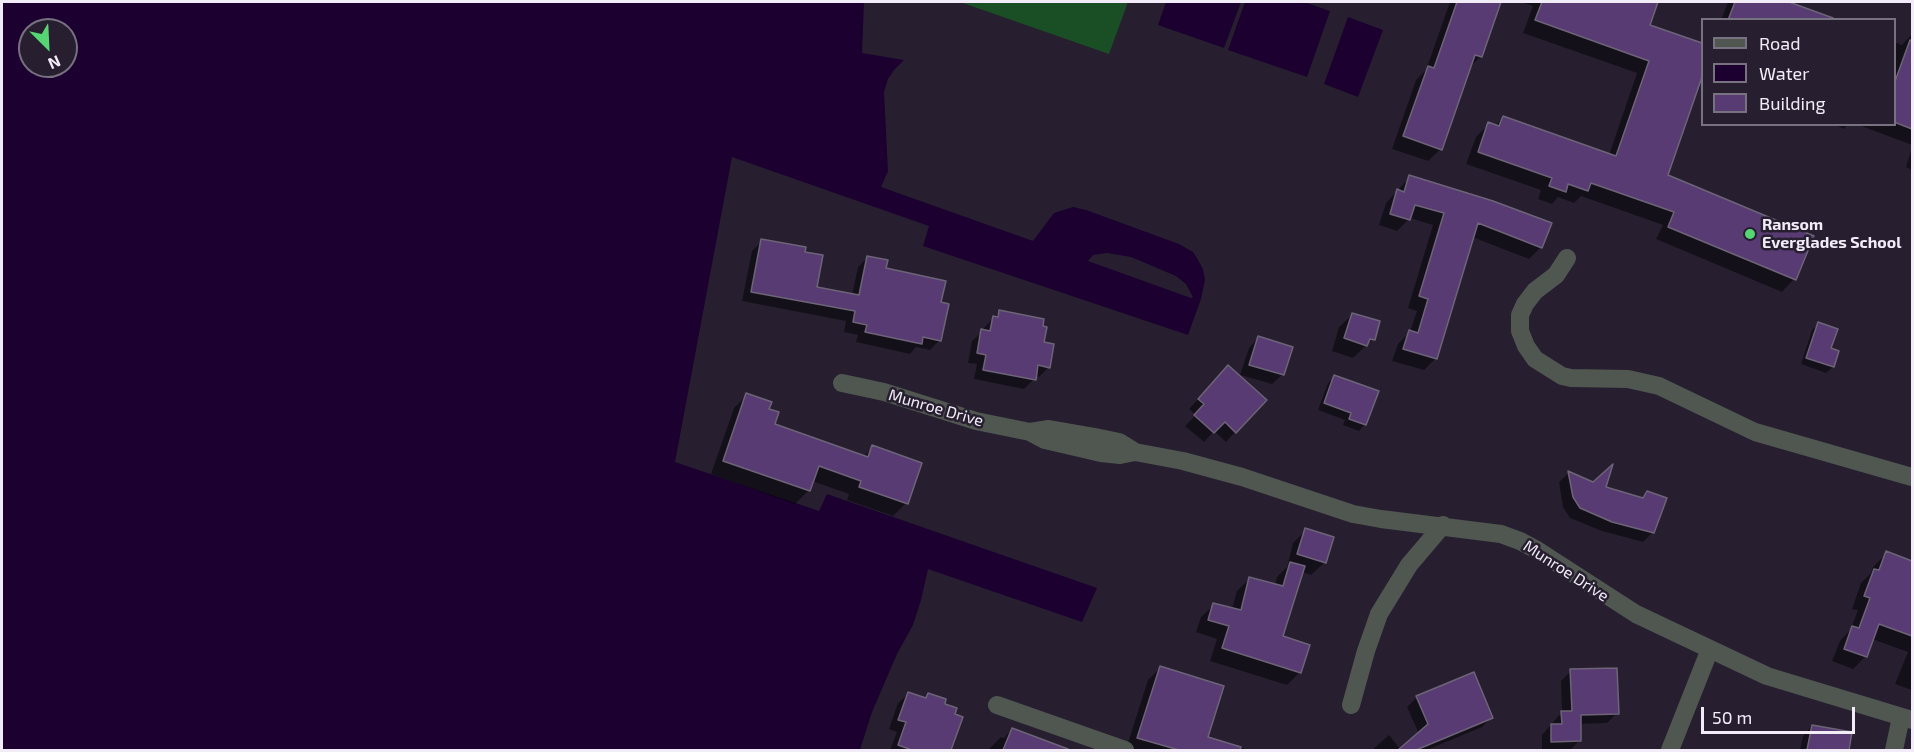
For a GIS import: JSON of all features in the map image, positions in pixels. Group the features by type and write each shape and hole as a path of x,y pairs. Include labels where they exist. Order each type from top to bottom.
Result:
{"street":[{"path":"1567,258 1556,275 1535,291 1524,304 1520,315 1520,331 1535,359 1562,376 1571,378 1628,379 1659,386 1755,432 1912,477"},
{"name":"Munroe Drive","path":"842,383 884,392 976,421 1030,432 1049,429 1119,442 1135,452 1183,461 1242,477 1353,514 1501,534 1520,541 1552,559 1627,609 1655,624 1767,676 1907,719"},
{"path":"1351,705 1379,614 1409,564 1443,525"},
{"path":"1670,750 1710,649"},
{"path":"997,705 1125,750"},
{"path":"1894,750 1907,719"}],"green space":[{"path":"960,2 1128,2 1109,54"}],"water":[{"path":"2,2 864,2 862,53 904,60 888,79 884,92 888,171 881,187 1033,241 1054,213 1073,207 1179,244 1193,252 1203,269 1205,280 1188,335 923,246 929,226 732,157 675,462 819,511 827,494 1097,588 1082,622 928,569 913,625 897,654 872,712 860,750 2,750","holes":["1107,253 1131,257 1176,276 1186,284 1193,297 1088,261 1093,255"]},
{"path":"1166,2 1241,2 1224,48 1158,25"},
{"path":"1245,2 1304,2 1330,11 1307,77 1228,50"},
{"path":"1348,17 1383,30 1358,97 1324,84"}],"building":[{"path":"1457,2 1501,2 1482,57 1475,55 1442,150 1403,136 1428,66 1434,68"},
{"path":"1542,2 1658,2 1650,25 1701,43 1701,80 1668,175 1814,236 1796,280 1668,227 1674,212 1591,183 1588,191 1568,184 1566,192 1549,186 1552,178 1478,152 1488,122 1499,126 1503,116 1616,156 1649,61 1535,20"},
{"path":"1735,2 1789,2 1833,18 1729,18"},
{"path":"1910,40 1912,41 1912,129 1896,123 1896,78"},
{"path":"1409,175 1493,201 1552,223 1542,248 1478,223 1437,359 1403,349 1409,330 1418,333 1428,299 1419,296 1444,213 1415,205 1410,220 1390,214 1397,189 1404,192"},
{"path":"761,239 806,247 805,252 823,255 817,287 859,295 867,256 888,260 886,268 946,281 941,302 949,304 941,341 923,337 922,344 865,332 867,325 853,322 855,311 751,292"},
{"path":"999,310 1044,319 1043,326 1047,327 1044,342 1054,344 1050,368 1038,365 1036,380 983,370 986,355 977,353 981,329 990,331 993,316 998,317"},
{"path":"1352,313 1380,321 1375,340 1370,339 1367,346 1344,338"},
{"path":"1818,322 1838,329 1831,348 1839,351 1834,367 1806,358"},
{"path":"1258,336 1293,347 1284,375 1249,365"},
{"path":"1228,365 1267,400 1236,433 1225,422 1214,433 1194,415 1204,404 1198,399"},
{"path":"1334,375 1379,391 1366,425 1349,419 1351,413 1324,403"},
{"path":"746,393 772,402 769,409 779,412 775,424 868,457 872,445 922,463 908,504 859,487 861,481 819,466 810,491 723,461"},
{"path":"1613,464 1606,487 1643,498 1647,491 1667,498 1654,533 1612,522 1580,508 1573,497 1568,471 1593,482"},
{"path":"1305,528 1334,537 1326,563 1297,554"},
{"path":"1886,551 1912,561 1912,636 1879,624 1867,657 1844,649 1852,626 1859,628 1870,598 1864,596 1874,569 1879,570"},
{"path":"1290,562 1305,566 1283,636 1310,645 1301,673 1222,648 1229,626 1208,620 1213,603 1241,610 1249,577 1283,586"},
{"path":"1160,666 1224,686 1208,737 1241,747 1240,750 1179,750 1137,738"},
{"path":"1617,668 1619,714 1581,715 1581,741 1551,742 1551,724 1562,724 1561,711 1572,711 1570,669"},
{"path":"1474,672 1493,718 1416,750 1398,750 1428,724 1416,696"},
{"path":"908,692 926,698 928,693 946,699 945,704 957,708 955,714 963,717 951,750 912,750 898,745 906,722 898,720"},
{"path":"1812,725 1852,732 1849,750 1807,750"},
{"path":"1012,728 1068,749 1068,750 1003,750"}],"place":[{"name":"Ransom Everglades School","path":"1750,234"}]}
